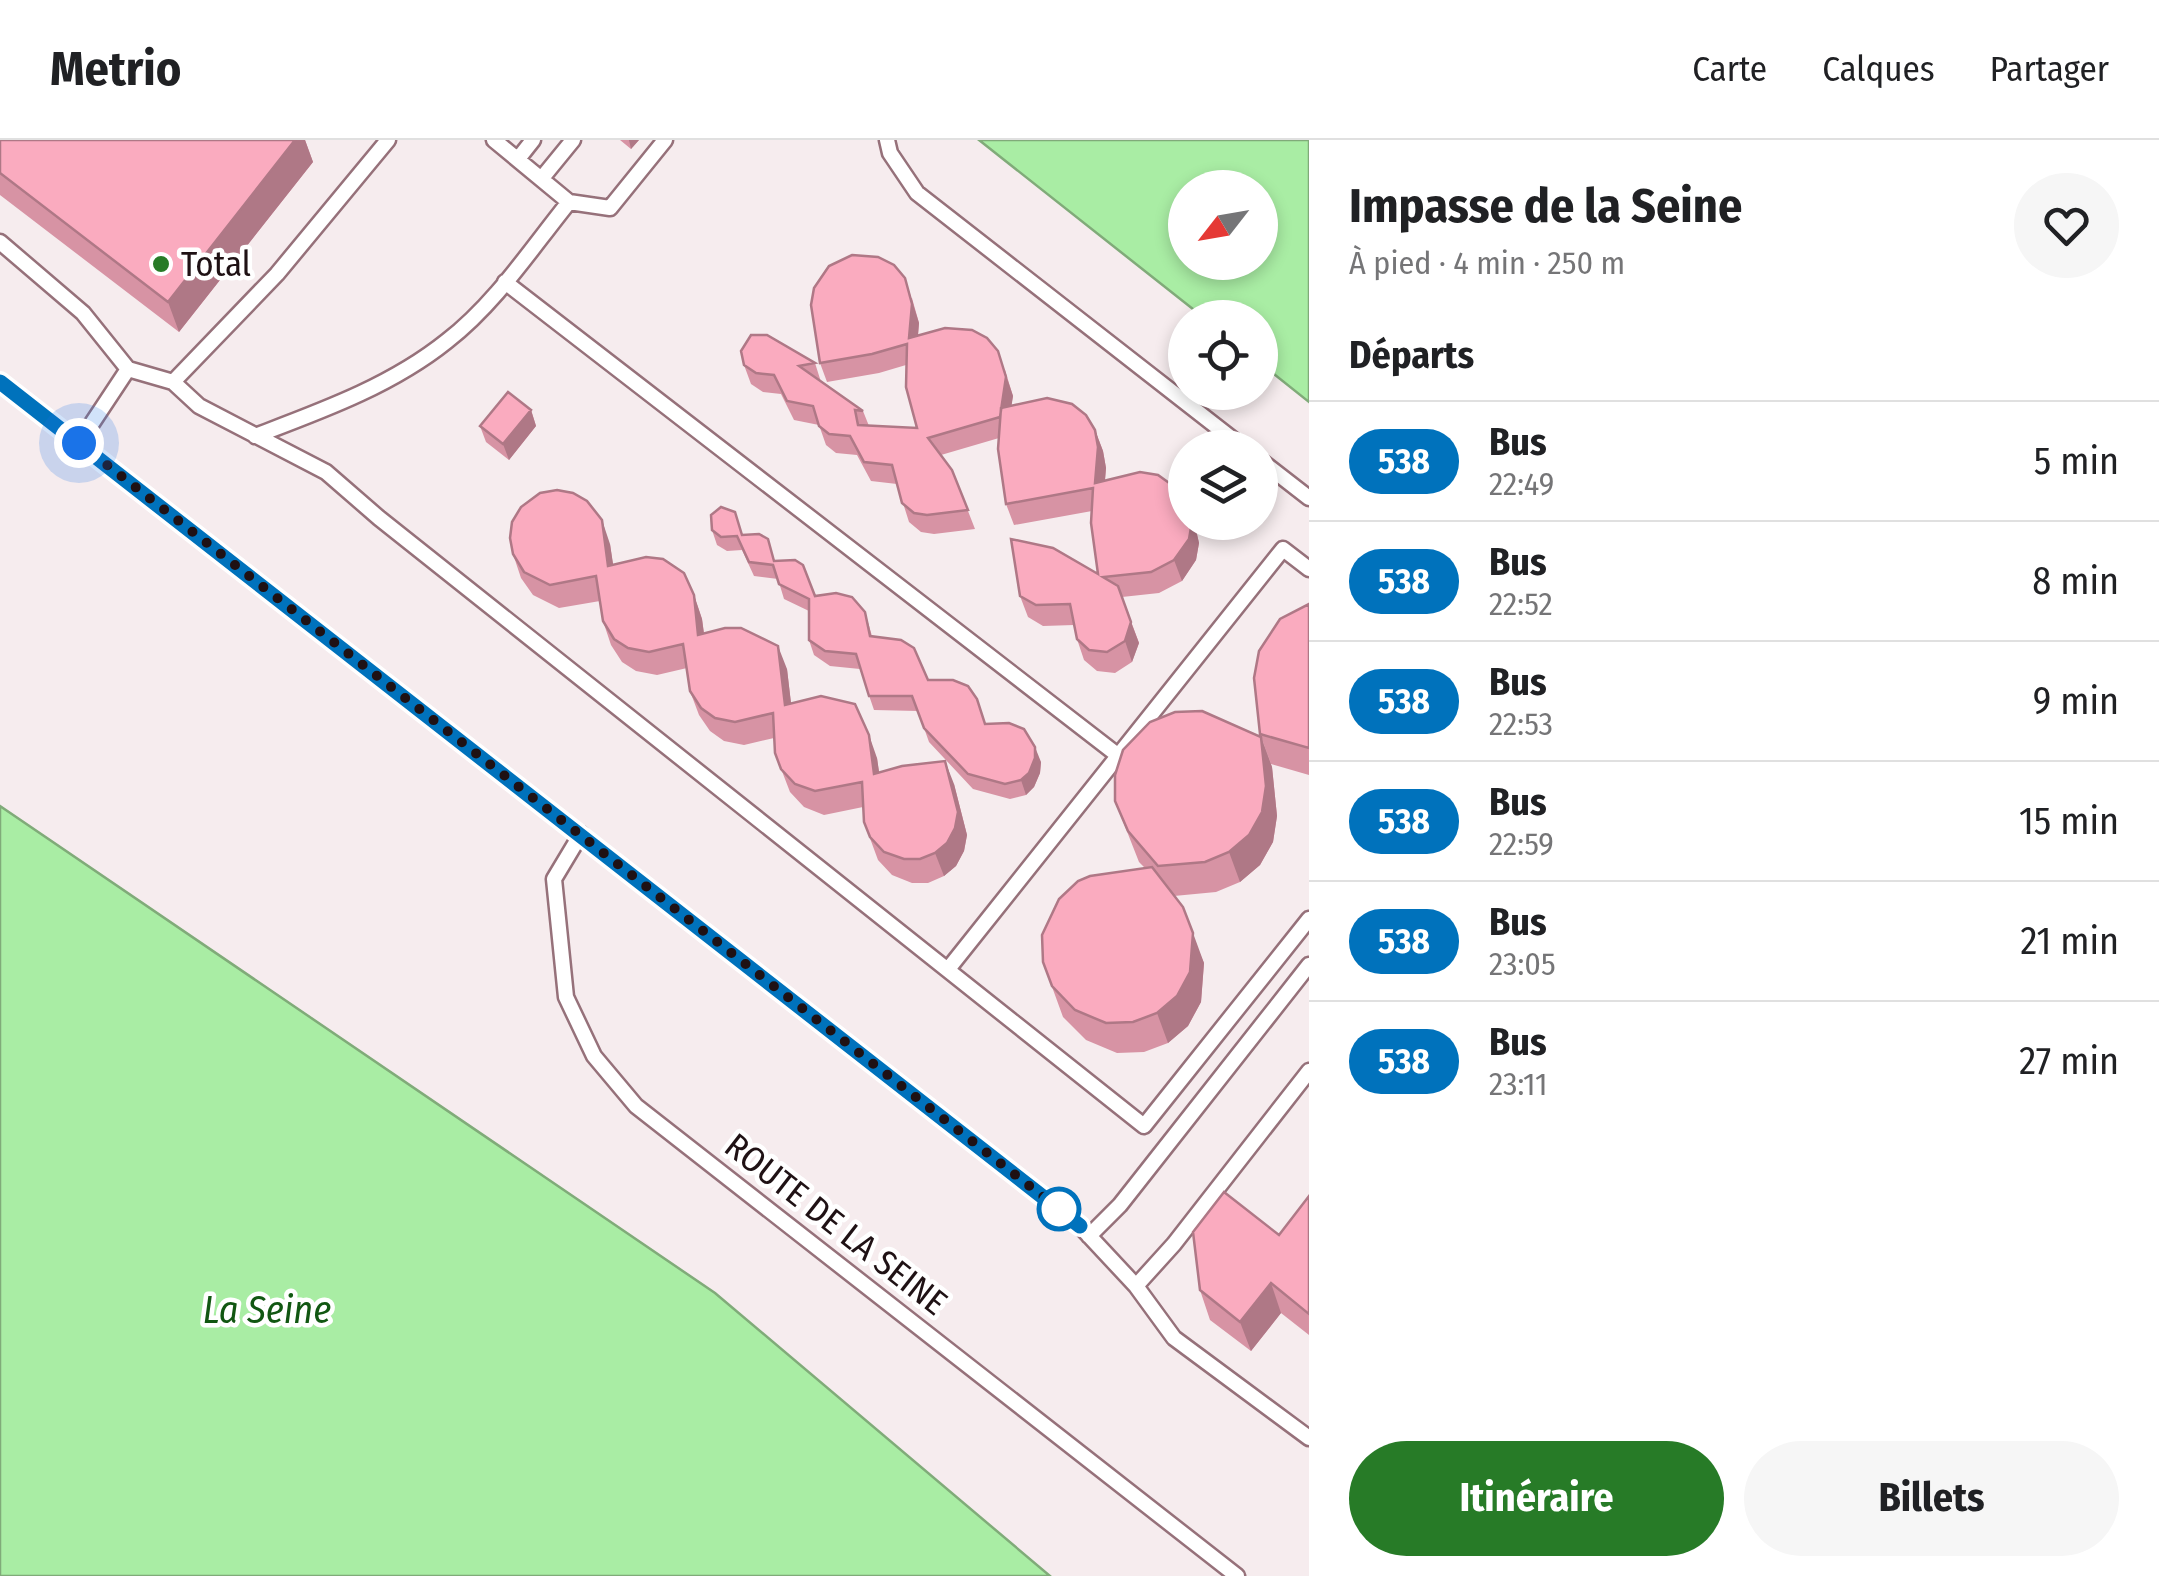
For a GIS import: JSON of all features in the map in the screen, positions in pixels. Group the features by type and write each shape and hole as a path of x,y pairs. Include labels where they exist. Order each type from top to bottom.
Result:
{"lane":[{"path":"173,382 277,274 388,140"},
{"path":"494,140 569,202 610,208 665,140"},
{"path":"518,159 533,140"},
{"path":"542,178 573,140"},
{"path":"887,140 890,153 916,193 1221,430"},
{"path":"254,436 366,390 426,358 474,316 569,202"},
{"path":"0,242 84,313 128,369 173,382 198,406 326,472 1144,1126 1309,919"},
{"path":"505,282 1120,757"},
{"path":"79,443 128,369"},
{"path":"0,382 1084,1231 1136,1286 1174,1338 1309,1438"},
{"path":"1278,474 1309,498"},
{"path":"949,968 1283,548 1309,569"},
{"name":"ROUTE DE LA SEINE","path":"581,834 554,879 566,997 594,1056 636,1106 1236,1576"},
{"path":"1084,1231 1120,1204 1309,965"},
{"path":"1136,1286 1174,1244 1309,1071"}],"shaded area":[{"path":"0,140 979,140 1181,300 1168,300 1168,410 1278,410 1278,377 1309,402 1309,1576 1050,1576 715,1293 0,806"}],"water":[{"path":"979,140 1309,140 1309,402 1278,377 1278,300 1181,300"},
{"name":"La Seine","path":"0,806 715,1293 1050,1576 0,1576"}],"building":[{"name":"Total","path":"0,140 295,140 168,302 0,173"},
{"path":"852,255 878,257 894,265 905,278 912,304 909,338 945,328 972,330 987,338 998,351 1006,377 1000,417 928,438 952,470 968,510 914,513 902,503 892,465 864,462 850,436 829,434 819,426 813,406 787,401 774,375 756,373 744,365 741,351 751,335 767,335 815,363 799,366 863,411 855,410 858,425 917,428 906,387 907,344 820,363 811,305 814,288 829,266"},
{"path":"508,392 531,410 503,444 480,426"},
{"path":"1047,398 1072,404 1086,415 1095,430 1095,483 1140,472 1158,475 1168,482 1168,540 1188,540 1174,560 1151,572 1103,577 1118,586 1131,622 1125,641 1107,652 1089,650 1077,639 1070,604 1036,605 1020,596 1011,539 1053,548 1098,574 1091,523 1093,488 1006,504 998,449 1001,408"},
{"path":"557,490 587,501 602,520 608,566 646,557 663,559 684,573 694,595 698,635 741,628 778,646 785,705 821,696 855,704 869,735 874,774 945,761 958,812 947,843 920,859 904,859 884,852 870,837 864,822 862,782 815,791 795,784 781,769 775,753 773,713 735,722 715,718 701,708 690,691 683,644 649,652 628,648 614,639 603,621 596,576 550,585 524,572 513,554 512,522 521,507 540,493"},
{"path":"721,507 735,512 742,535 759,534 768,539 774,561 795,560 803,565 815,596 836,593 852,597 865,612 870,636 901,640 914,648 928,680 953,680 968,686 985,724 1009,723 1024,729 1035,747 1029,773 1021,780 1005,784 968,774 924,728 912,696 869,696 856,654 825,651 809,640 809,599 779,584 773,565 749,562 737,536 721,537 712,530 711,515"},
{"path":"1309,604 1309,748 1260,734 1254,678 1259,651 1280,619"},
{"path":"1202,711 1261,737 1266,786 1262,812 1249,835 1229,852 1205,862 1158,866 1128,831 1115,801 1115,775 1123,750 1150,722 1175,712"},
{"path":"1152,867 1183,907 1193,933 1190,972 1177,996 1157,1013 1133,1022 1106,1023 1075,1010 1052,986 1043,962 1042,935 1059,899 1078,881"},
{"path":"1224,1192 1279,1235 1309,1196 1309,1314 1271,1283 1240,1322 1200,1290 1193,1232"}],"bus line":[{"name":"538","path":"0,382 1080,1226"}],"place":[{"name":"Total","path":"161,264"}],"route":[{"path":"79,443 1059,1209"}]}
